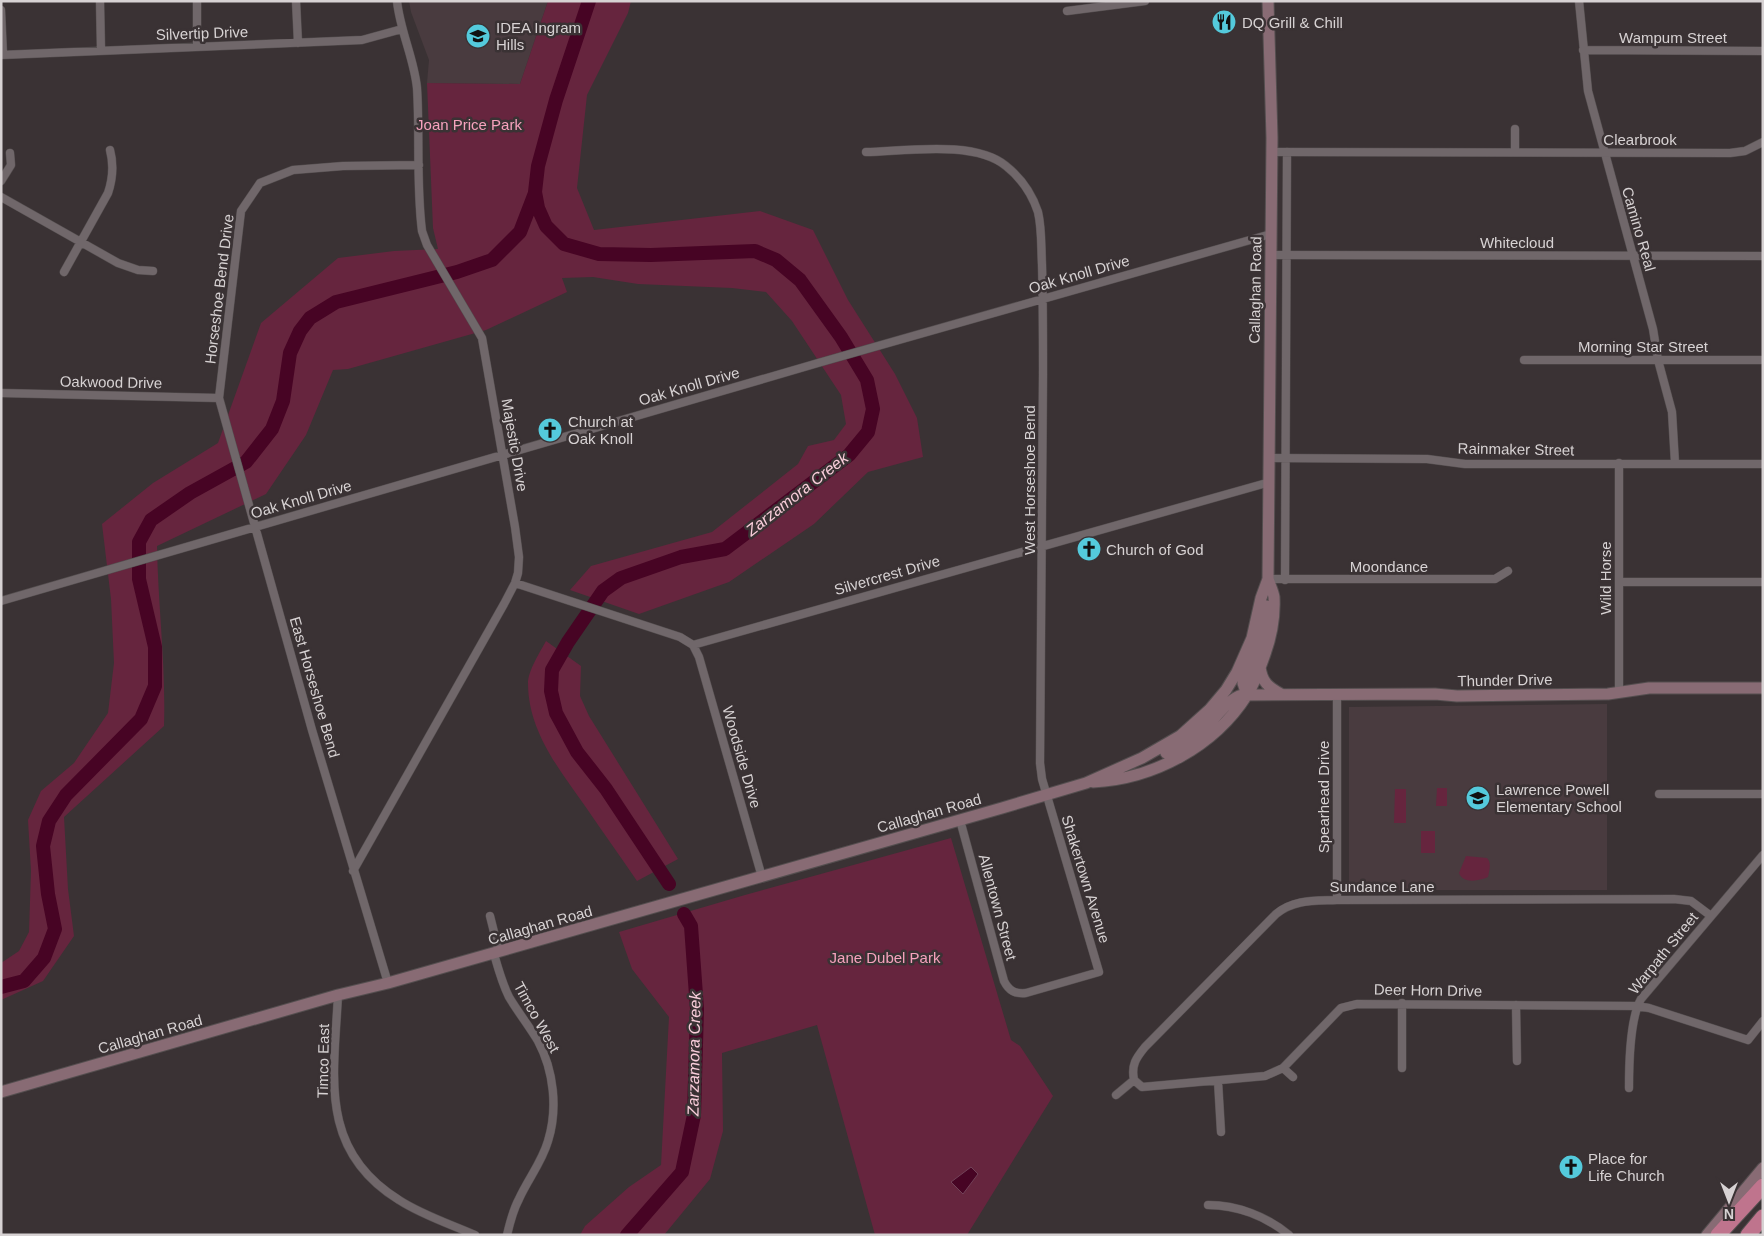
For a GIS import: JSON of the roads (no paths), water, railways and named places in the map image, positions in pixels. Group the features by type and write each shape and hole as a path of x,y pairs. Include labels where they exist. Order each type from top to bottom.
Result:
{"highway":[{"path":"1718,1235 1763,1186"},
{"path":"1748,1235 1763,1217"}],"main road":[{"name":"Callaghan Road","path":"1,1092 1047,795 1086,783 1159,750 1180,736 1218,699 1230,683 1252,638 1266,583 1270,482 1272,152 1268,1"},
{"name":"Callaghan Road","path":"1086,783 1111,781 1168,764 1214,734 1225,723 1247,695 1267,648 1273,616 1274,596 1266,583"},
{"path":"1108,772 1135,767 1179,746 1202,730 1234,697 1247,695 1243,683 1263,626 1267,597 1266,583"},
{"path":"1260,667 1265,683 1281,694"},
{"name":"Thunder Drive","path":"1247,695 1435,694 1457,696 1592,694 1649,688 1763,688"},
{"path":"1707,1235 1763,1168"}],"street":[{"path":"100,1 101,50"},
{"path":"196,1 197,47"},
{"path":"296,1 298,42"},
{"name":"Majestic Drive","path":"354,871 515,583 519,557 485,349 480,332 427,245 422,231 415,72 402,29 397,1"},
{"path":"1068,11 1145,1"},
{"name":"Camino Real","path":"1578,1 1588,91 1603,153 1633,256 1672,412 1675,463"},
{"path":"1,10 2,55"},
{"name":"Silvertip Drive","path":"2,55 362,40 402,29"},
{"name":"Wampum Street","path":"1583,50 1763,51"},
{"path":"1515,152 1516,129"},
{"name":"Clearbrook","path":"1272,152 1730,153 1745,151 1763,142"},
{"name":"West Horseshoe Bend","path":"866,152 956,149 985,154 1013,172 1027,188 1038,213 1041,228 1043,298 1043,545 1040,764 1047,795"},
{"path":"64,272 108,193 113,169 110,150"},
{"name":"Callaghan Road","path":"1285,580 1288,152"},
{"path":"1,181 11,165 10,153"},
{"name":"Horseshoe Bend Drive","path":"219,398 241,211 260,183 294,170 342,166 419,165"},
{"path":"1,197 124,266 138,270 153,270"},
{"name":"Oak Knoll Drive","path":"1,601 880,345 1271,234"},
{"name":"Whitecloud","path":"1271,255 1763,256"},
{"name":"Morning Star Street","path":"1524,360 1761,360"},
{"name":"Oakwood Drive","path":"1,393 219,398"},
{"name":"East Horseshoe Bend","path":"219,398 354,871 388,983"},
{"name":"Rainmaker Street","path":"1269,458 1427,459 1465,464 1763,464"},
{"name":"Wild Horse","path":"1619,463 1619,692"},
{"name":"Silvercrest Drive","path":"693,645 1270,482"},
{"name":"Moondance","path":"1266,583 1285,580 1495,579 1508,571"},
{"path":"1619,582 1763,582"},
{"path":"515,583 680,637 693,645"},
{"name":"Woodside Drive","path":"693,645 701,666 762,877"},
{"name":"Spearhead Drive","path":"1337,694 1337,900"},
{"path":"1659,794 1763,794"},
{"name":"Shakertown Avenue","path":"1019,994 1099,972 1047,795"},
{"name":"Allentown Street","path":"960,820 1004,981 1008,988 1019,994"},
{"name":"Warpath Street","path":"1630,1088 1630,1056 1637,1006 1763,855"},
{"name":"Sundance Lane","path":"1134,1080 1132,1067 1134,1061 1145,1047 1276,914 1295,902 1337,900 1674,899 1691,901 1711,916"},
{"name":"Timco West","path":"490,916 504,987 532,1030 544,1054 552,1083 553,1099 553,1114 548,1142 540,1161 516,1204 507,1235"},
{"name":"Timco East","path":"338,995 334,1083 338,1123 349,1148 376,1182 399,1201 476,1235"},
{"path":"1402,1003 1402,1068"},
{"name":"Deer Horn Drive","path":"1134,1080 1142,1087 1258,1078 1283,1068 1341,1008 1357,1004 1637,1006 1649,1008 1748,1040"},
{"path":"1516,1005 1517,1061"},
{"path":"1753,1047 1748,1040 1763,1021"},
{"path":"1283,1068 1293,1077"},
{"path":"1116,1095 1134,1080"},
{"path":"1218,1081 1221,1132"},
{"path":"1208,1205 1221,1205 1251,1213 1277,1226 1288,1235"}],"waterway":[{"name":"Zarzamora Creek","path":"589,1 556,100 538,166 535,192 538,208 546,226 564,244 599,254 651,255 755,251 776,260 800,280 841,337 867,380 873,409 868,432 849,455 725,549 681,557 621,578 603,591 568,642 552,670 551,691 556,713 577,752 606,789 669,884"},
{"path":"1,987 24,981 44,958 55,929 48,894 43,846 49,821 66,795 141,719 155,686 155,647 139,579 139,542 151,520 190,493 246,462 272,429 283,401 290,353 300,331 310,318 336,302 457,272 492,260 520,232 535,193"},
{"name":"Zarzamora Creek","path":"627,1235 682,1172 694,1115 697,1009 691,926 684,914"}],"place":[{"name":"DQ Grill & Chill","path":"1224,22"},
{"name":"IDEA Ingram Hills","path":"478,36"},
{"name":"Church at Oak Knoll","path":"550,430"},
{"name":"Church of God","path":"1089,549"},
{"name":"Lawrence Powell Elementary School","path":"1478,798"},
{"name":"Place for Life Church","path":"1571,1167"}],"park label":[{"name":"Joan Price Park","path":"469,124"},
{"name":"Jane Dubel Park","path":"885,957"}]}
